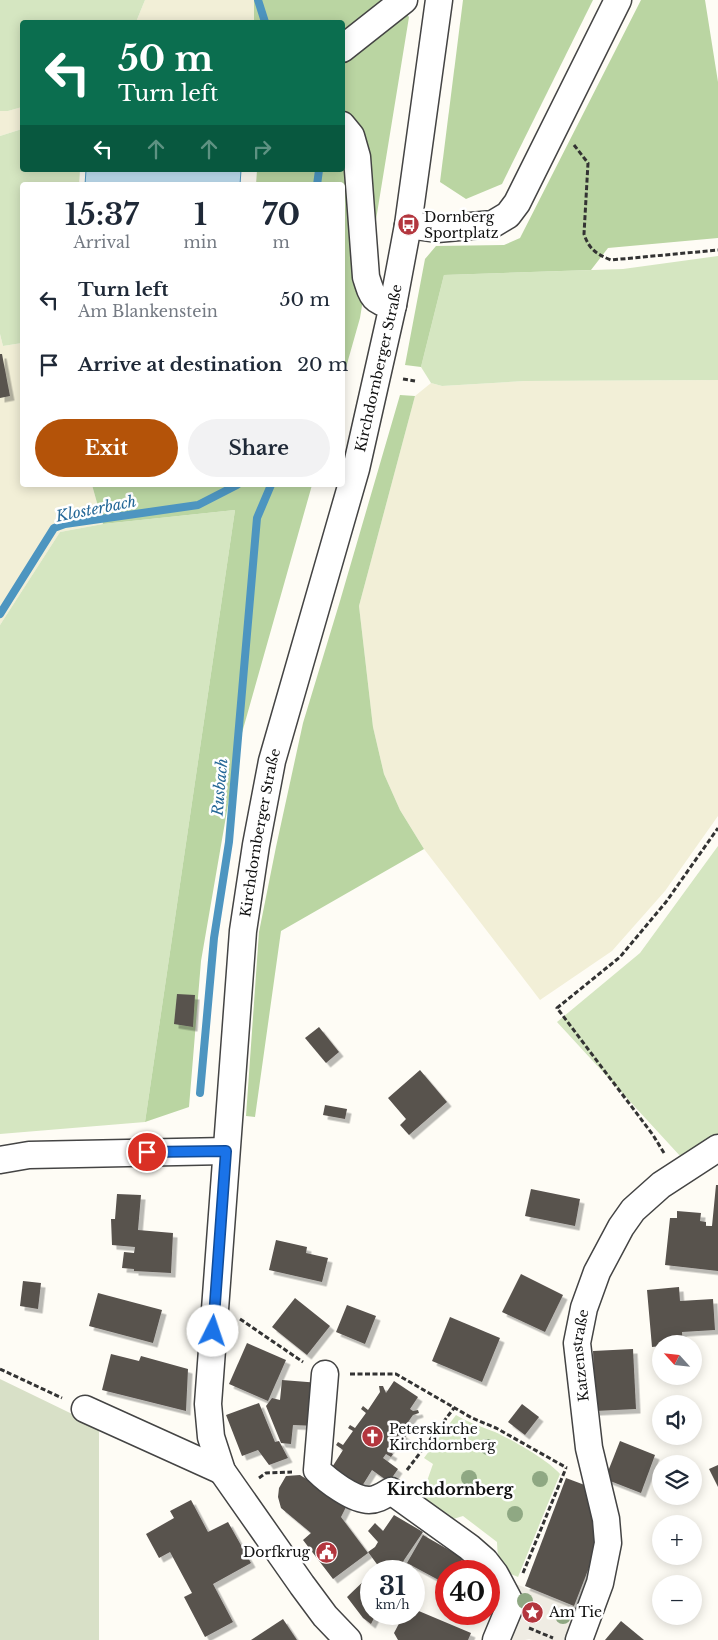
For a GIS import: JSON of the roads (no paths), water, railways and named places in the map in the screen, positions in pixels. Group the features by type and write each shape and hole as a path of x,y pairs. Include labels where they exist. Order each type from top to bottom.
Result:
{"street":[{"path":"345,47 404,0"},
{"name":"Kirchdornberger Straße","path":"348,1640 325,1616 313,1600 222,1471 211,1437 208,1404 244,931 256,845 272,761 356,469 393,305 408,225 439,0"},
{"path":"408,225 437,229 493,224 508,215 517,203 557,125 618,0"},
{"path":"345,129 351,136 357,157 366,278 371,293 376,300 393,305"},
{"name":"Katzenstraße","path":"579,1640 600,1583 608,1543 606,1519 589,1448 577,1343 584,1308 597,1272 620,1227 633,1210 661,1185 718,1148"},
{"path":"0,1160 29,1155 226,1151"},
{"path":"325,1374 317,1470 325,1478 356,1498 369,1500 381,1498 391,1491 469,1546 485,1561 495,1574 504,1621"},
{"path":"85,1409 222,1471"}],"water":[{"path":"86,172 241,172 240,182 85,182"}],"waterway":[{"name":"Klosterbach","path":"258,0 264,20"},
{"name":"Klosterbach","path":"317,182 319,172"},
{"name":"Klosterbach","path":"0,614 54,528 65,524 198,505 233,487"},
{"name":"Rusbach","path":"200,1093 214,938 229,842 257,518 270,487"}],"place":[{"name":"Dornberg Sportplatz","path":"408,225"},
{"name":"Peterskirche Kirchdornberg","path":"373,1437"},
{"name":"Dorfkrug","path":"326,1552"},
{"name":"Am Tie","path":"533,1612"}],"district":[{"name":"Kirchdornberg","path":"450,1489"}]}
